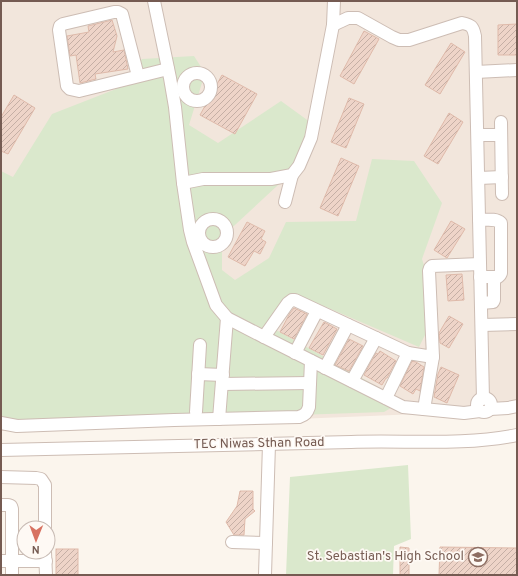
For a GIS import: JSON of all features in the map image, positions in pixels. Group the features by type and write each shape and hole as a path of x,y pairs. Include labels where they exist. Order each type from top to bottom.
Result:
{"street":[{"path":"154,1 175,108 183,183 190,230 196,240 216,305 227,318 403,407 464,413 484,406 508,408 517,406"},
{"path":"285,202 292,175 299,166 311,138 333,25 334,1"},
{"path":"138,76 122,14 114,12 60,26 67,86 70,89 79,90 138,76 169,73 188,75 198,72 207,76 212,85 212,90 207,98 198,101 190,99 186,96 183,84 188,75"},
{"path":"333,25 348,18 358,18 400,40 409,40 462,23 470,25 474,29 476,36 480,277 484,406"},
{"path":"476,72 517,70"},
{"path":"175,108 190,99"},
{"path":"501,122 502,194"},
{"path":"478,135 501,135"},
{"path":"183,183 203,179 271,179 292,175"},
{"path":"478,178 502,176"},
{"path":"479,220 497,220 501,223 500,275 498,277 480,277"},
{"path":"424,409 432,357 430,268 432,266 480,264"},
{"path":"481,303 493,302 494,300 494,277"},
{"path":"264,337 288,303 295,300 408,353 432,357"},
{"path":"295,353 317,311"},
{"path":"219,419 227,318"},
{"path":"482,325 517,324"},
{"path":"325,368 348,325"},
{"path":"352,381 376,338"},
{"path":"196,412 200,345"},
{"path":"386,398 408,353"},
{"path":"1,423 17,426 304,416 309,407 311,361"},
{"path":"198,374 222,379 310,383"},
{"name":"TEC Niwas Sthan Road","path":"1,450 383,441 460,442 499,439 517,435"},
{"path":"265,575 269,444"},
{"path":"1,477 41,479 45,485 45,520"},
{"path":"1,505 8,505 12,508 6,561 12,575"},
{"path":"232,542 266,543"},
{"path":"6,561 16,560"},
{"path":"45,560 46,575"}],"shaded area":[{"path":"1,1 517,1 517,410 1,431"}],"green space":[{"path":"194,56 205,73 189,125 218,143 281,101 310,122 304,161 222,237 222,270 235,280 269,258 286,222 356,221 372,159 414,161 442,203 422,259 438,309 419,347 305,298 269,326 387,392 396,405 384,412 1,425 1,171 13,177 52,114 116,89 142,59"},
{"path":"408,465 411,539 394,546 393,575 286,575 290,477"}],"building":[{"path":"112,20 117,36 113,52 124,50 128,69 95,74 96,79 80,83 76,55 70,56 67,36 89,32 88,26"},
{"path":"517,24 517,55 498,55 498,25"},
{"path":"364,31 379,39 354,84 340,76"},
{"path":"451,43 465,52 440,94 425,85"},
{"path":"222,75 257,94 235,134 200,115"},
{"path":"14,95 35,108 8,154 1,151 1,117"},
{"path":"349,98 364,104 346,148 331,142"},
{"path":"449,113 463,122 438,164 424,156"},
{"path":"341,158 359,166 338,216 320,208"},
{"path":"451,221 465,229 447,258 434,250"},
{"path":"247,222 265,231 261,239 266,242 260,254 254,251 245,266 228,257"},
{"path":"462,274 464,300 448,301 446,275"},
{"path":"294,308 307,314 294,339 280,332"},
{"path":"449,316 463,324 449,348 440,343 439,333"},
{"path":"324,322 337,329 323,355 309,348"},
{"path":"349,339 363,346 349,371 335,365"},
{"path":"380,351 396,361 382,385 364,375 376,353 378,354"},
{"path":"412,361 424,367 420,391 416,389 413,394 400,386"},
{"path":"441,367 459,375 447,403 434,397 438,374"},
{"path":"240,491 253,491 253,509 255,511 245,519 244,535 234,535 226,522 237,506"},
{"path":"400,547 409,548 409,575 400,575"},
{"name":"St. Sebastian's High School","path":"440,547 517,548 517,575 439,575"},
{"path":"56,549 78,549 78,575 56,575"}],"place":[{"name":"St. Sebastian's High School","path":"478,557"}]}
